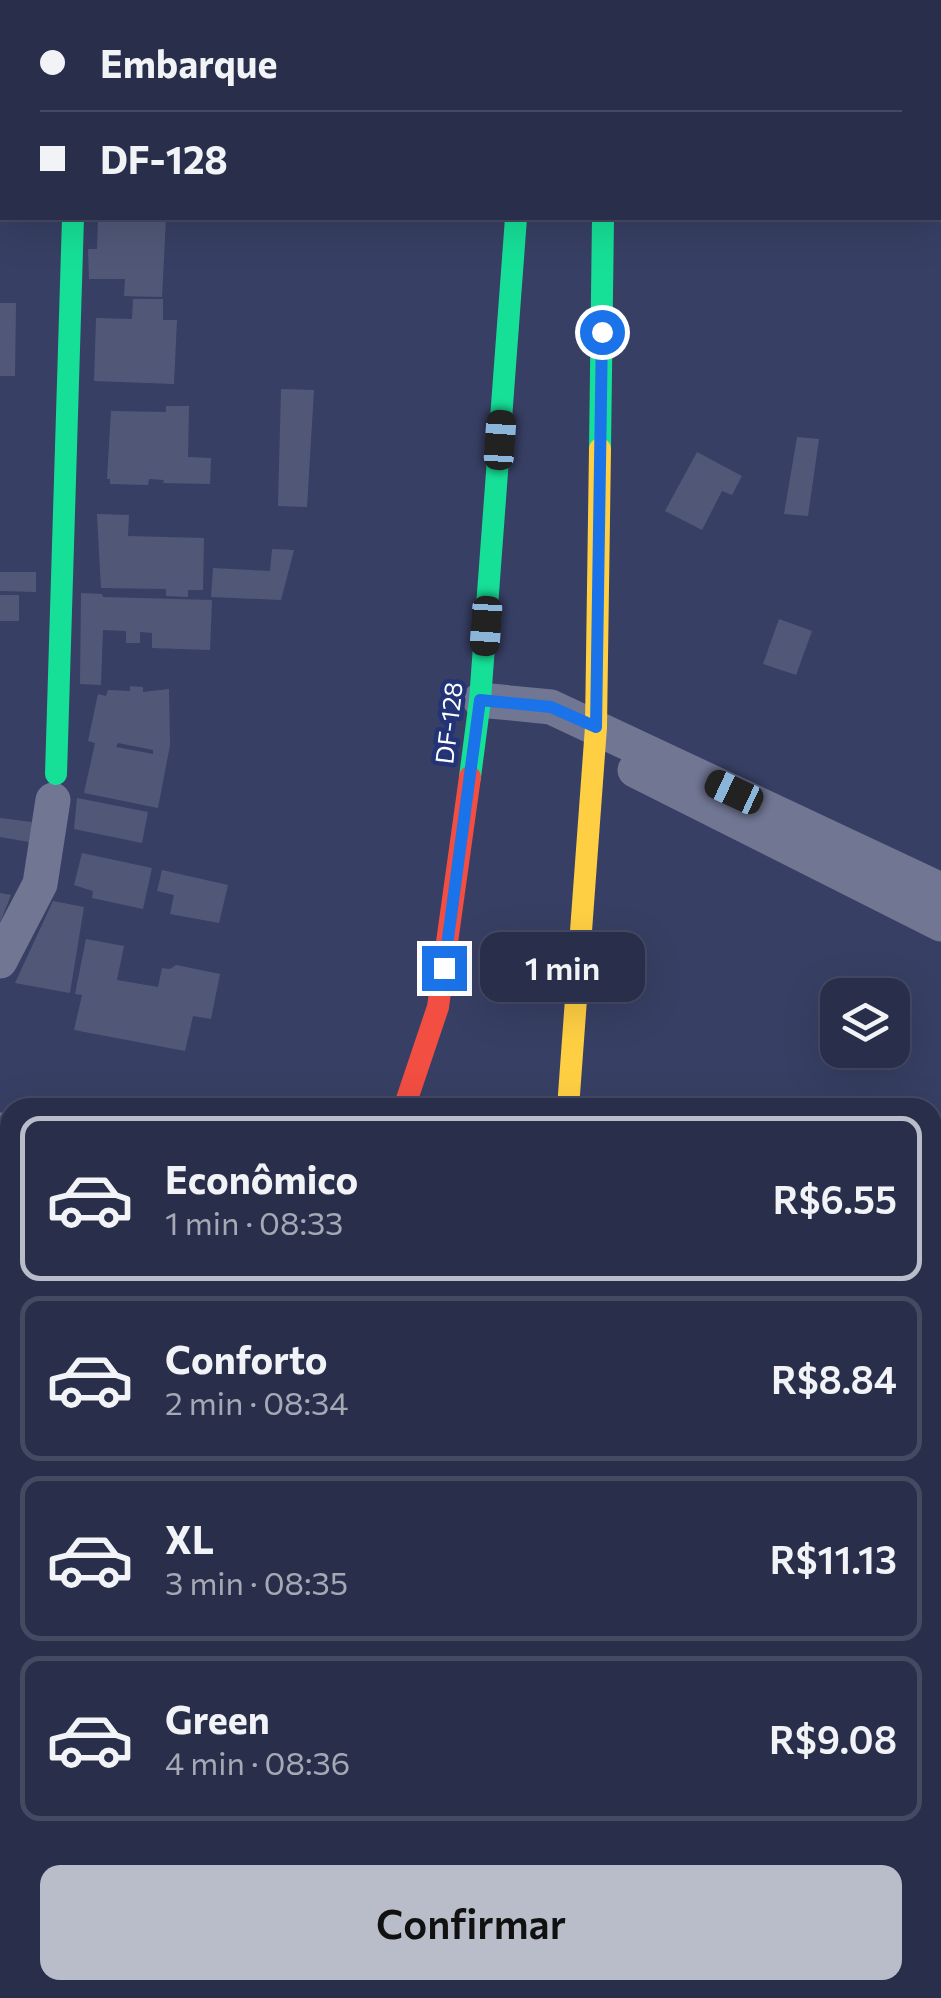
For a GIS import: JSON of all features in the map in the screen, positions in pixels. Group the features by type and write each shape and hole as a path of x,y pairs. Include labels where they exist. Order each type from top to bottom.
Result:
{"street":[{"path":"0,962 40,884 54,787 73,220"},
{"name":"DF-128","path":"407,1098 438,1007 480,700 516,220"},
{"path":"569,1098 595,738 603,220"},
{"path":"480,700 551,707 722,816 941,924"},
{"path":"595,738 941,890"}],"building":[{"path":"98,220 166,220 162,297 124,296 125,279 89,279 88,249 97,249"},
{"path":"133,299 163,299 163,320 177,320 174,384 94,381 96,318 132,319"},
{"path":"0,303 16,303 15,376 0,376"},
{"path":"281,389 314,390 307,507 278,506"},
{"path":"166,406 189,406 188,457 211,458 210,484 149,479 148,485 110,484 107,479 111,411 166,412"},
{"path":"797,437 819,439 808,516 784,514"},
{"path":"697,452 742,476 732,495 722,491 702,530 665,511"},
{"path":"97,514 129,515 128,536 204,538 203,590 188,590 188,597 166,596 166,589 101,588"},
{"path":"272,549 294,550 281,600 211,597 213,568 270,571"},
{"path":"0,572 36,572 36,592 0,591"},
{"path":"81,593 212,600 210,650 152,648 152,633 140,632 140,643 126,643 126,631 103,630 101,685 80,684"},
{"path":"0,595 19,595 19,621 0,621"},
{"path":"779,619 812,631 796,675 763,664"},
{"path":"130,686 143,687 143,692 169,689 170,745 158,808 84,793 95,743 88,741 98,694 106,696 108,690 130,691","holes":["118,743 153,750 153,754 116,747"]},
{"path":"77,798 148,812 142,843 74,829"},
{"path":"0,818 32,822 29,842 0,837"},
{"path":"82,853 152,868 143,909 92,898 93,891 74,885"},
{"path":"162,870 228,885 219,923 170,914 174,895 157,891"},
{"path":"0,893 11,895 0,923"},
{"path":"53,901 84,907 70,993 15,983"},
{"path":"86,939 124,946 117,980 158,987 162,968 176,965 220,974 211,1019 193,1016 185,1051 74,1030 82,995 75,994"}],"traffic: fast":[{"path":"56,774 73,220"},
{"path":"470,777 480,700 516,220"},
{"path":"600,449 603,220"}],"traffic: slow":[{"path":"569,1098 596,727 600,449"}],"traffic: jam":[{"path":"407,1098 438,1007 470,777"}],"route":[{"path":"444,968 480,700 551,707 596,727 602,332"}]}
